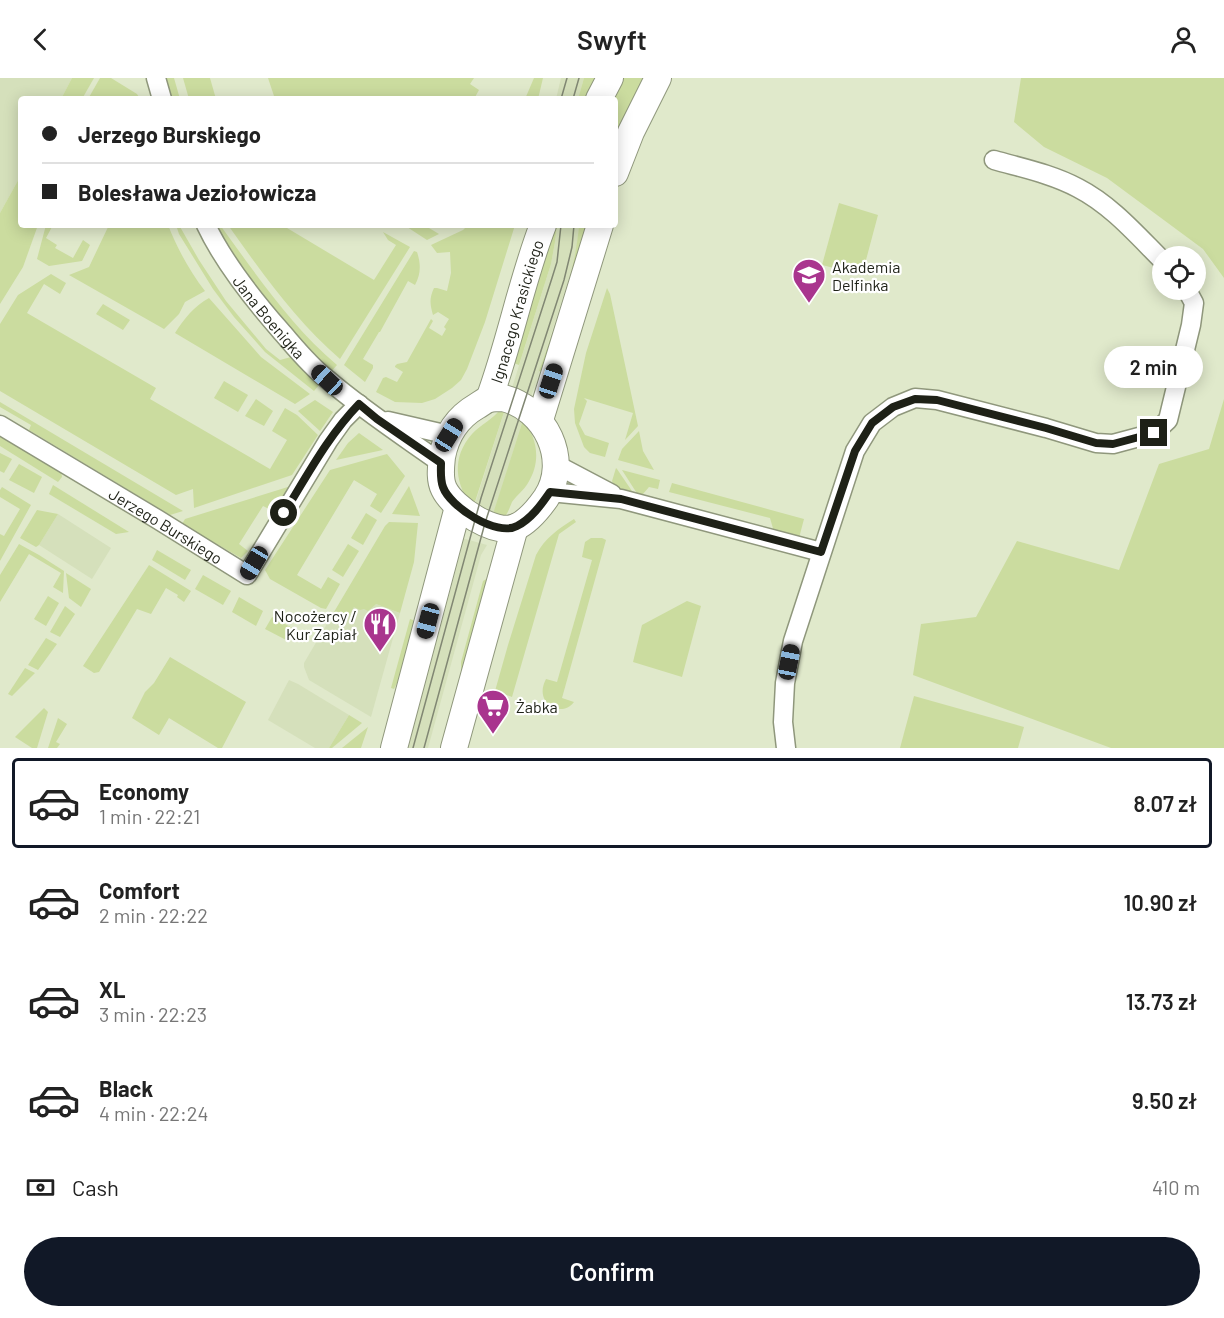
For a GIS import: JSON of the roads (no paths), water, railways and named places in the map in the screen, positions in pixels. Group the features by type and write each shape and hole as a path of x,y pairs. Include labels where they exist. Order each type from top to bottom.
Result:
{"main road":[{"path":"601,96 610,78"},
{"path":"618,165 631,132 658,78"},
{"name":"Ignacego Krasickiego","path":"489,399 542,228"},
{"path":"540,420 599,228"},
{"path":"503,398 513,400 531,411 540,420 553,445 557,465 550,492 542,504 515,527 502,528 467,515 450,499 443,488 441,475 444,449 456,423 472,409 489,399 503,398"},
{"path":"394,748 458,507"},
{"path":"454,748 515,527"}],"street":[{"path":"156,78 161,96"},
{"path":"994,160 1049,176 1078,188 1110,209 1152,250"},
{"name":"Jana Boenigka","path":"208,228 232,268 260,306 305,359 327,380 377,419 441,463"},
{"path":"786,748 783,722 785,683 793,641 855,451 872,423 893,407 915,399 937,400 1096,443 1113,444 1154,433 1168,420 1191,325 1192,300"},
{"name":"Jerzego Burskiego","path":"0,425 247,575 328,441 343,420 359,404"},
{"name":"Jana Boenigka","path":"377,419 449,435"},
{"path":"557,465 621,499"},
{"path":"550,492 621,499 821,552"}],"tram line":[{"path":"562,96 567,78"},
{"path":"574,96 579,78"},
{"path":"413,748 481,498 557,262 561,228"},
{"path":"424,748 485,523 564,280 574,228"}],"place":[{"name":"Akademia Delfinka","path":"809,304"},
{"name":"Nocożercy / Kur Zapiał","path":"380,653"},
{"name":"Żabka","path":"493,735"}]}
